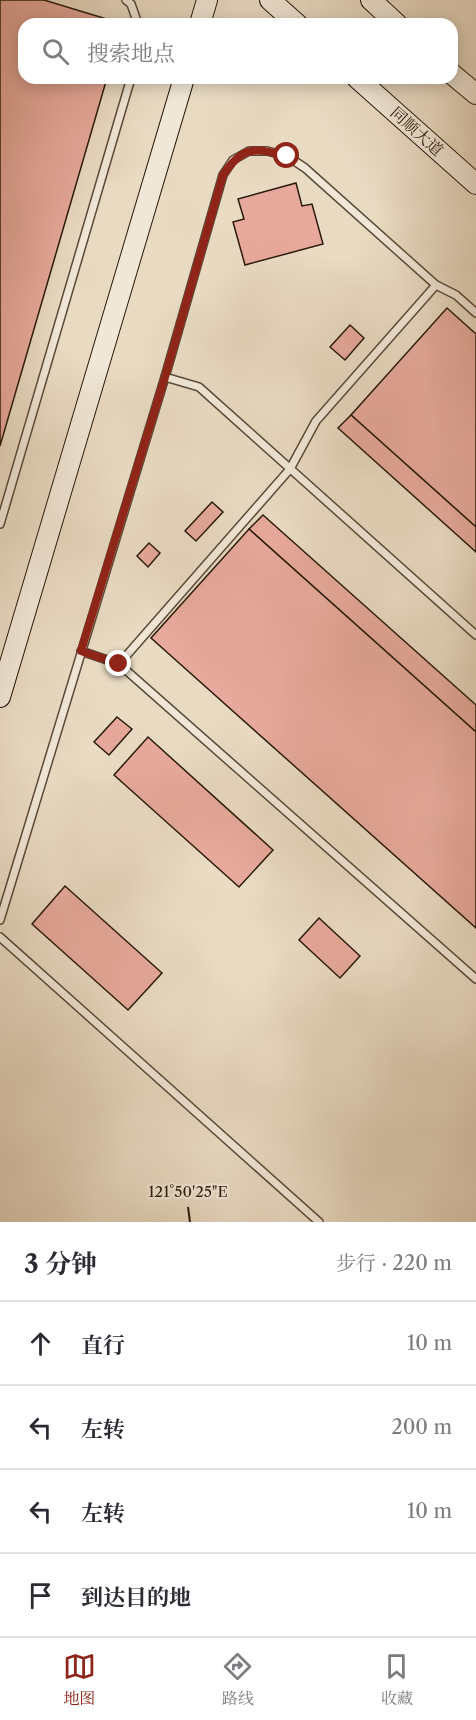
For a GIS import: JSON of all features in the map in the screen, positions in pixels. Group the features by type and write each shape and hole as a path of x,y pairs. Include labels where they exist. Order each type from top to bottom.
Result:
{"street":[{"path":"202,18 207,0"},
{"path":"270,0 290,18"},
{"path":"371,0 390,18"},
{"path":"458,79 476,94"},
{"path":"0,697 182,84"},
{"name":"同顺大道","path":"364,84 476,184"}],"lane":[{"path":"126,0 131,4 136,18"},
{"path":"0,524 128,84"},
{"path":"0,920 165,377 223,175 233,160 249,151 267,151 287,156 305,168 436,285 456,296 476,313"},
{"path":"119,664 290,469 316,421 436,285"},
{"path":"165,377 199,387 476,635"},
{"path":"81,651 119,664 476,979"},
{"path":"0,937 319,1222"}],"building":[{"path":"0,0 44,0 103,18 18,18 18,84 105,84 0,446"},
{"path":"296,183 302,206 312,204 323,244 245,265 233,222 244,219 238,199"},
{"path":"447,308 476,334 476,527 351,415"},
{"path":"350,325 364,338 345,360 330,347"},
{"path":"351,415 476,527 476,552 338,428"},
{"path":"212,502 223,512 196,541 185,531"},
{"path":"263,515 476,705 476,732 249,529"},
{"path":"249,529 476,732 476,928 151,638"},
{"path":"149,543 160,553 148,567 137,556"},
{"path":"117,717 132,729 109,755 94,742"},
{"path":"148,737 273,850 239,887 114,775"},
{"path":"65,886 162,973 128,1010 32,924"},
{"path":"319,918 360,956 340,978 299,940"}],"route":[{"path":"119,664 81,651 165,377 223,175 233,160 249,151 267,151 287,156"}]}
